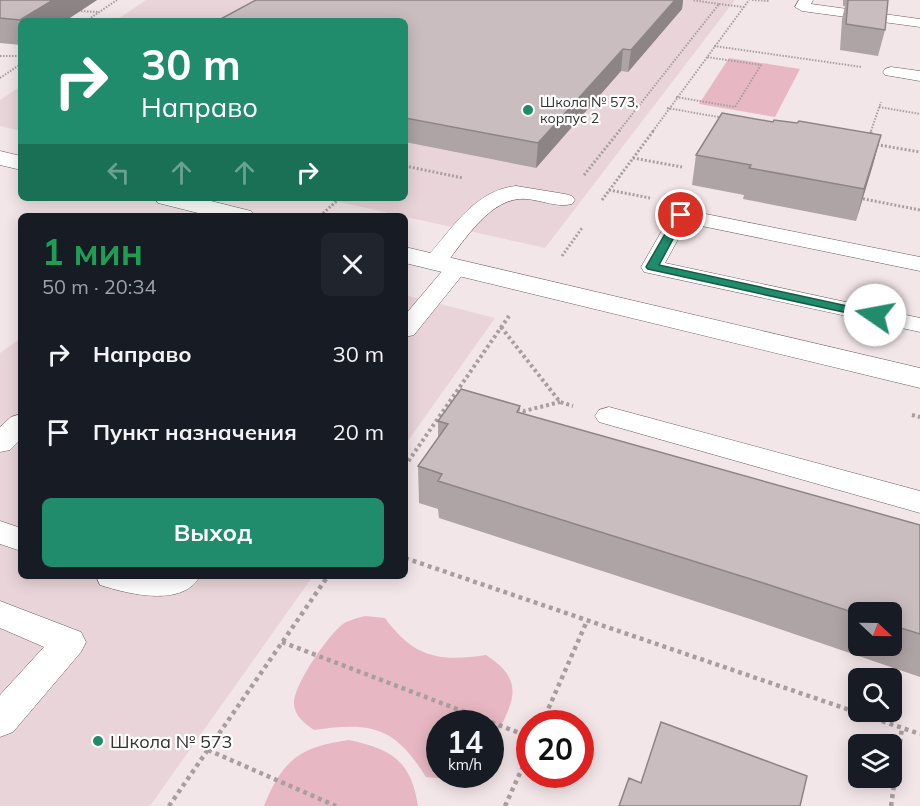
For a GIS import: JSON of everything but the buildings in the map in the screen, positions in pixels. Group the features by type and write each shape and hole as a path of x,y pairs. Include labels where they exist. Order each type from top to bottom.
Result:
{"street":[{"path":"0,158 18,162"},
{"path":"180,201 230,213"},
{"path":"408,256 920,378"}],"lane":[{"path":"806,0 802,7 920,22"},
{"path":"891,72 920,76"},
{"path":"408,325 490,201 509,193 535,193 565,200"},
{"path":"920,264 681,215 652,267 920,325"},
{"path":"609,416 920,502"},
{"path":"0,443 18,426"},
{"path":"0,532 18,539"},
{"path":"121,579 161,584 175,579"},
{"path":"0,614 69,642 0,721"}],"path":[{"path":"90,18 117,0"},
{"path":"692,0 744,7"},
{"path":"597,207 667,108 744,7 751,0 769,2 771,0"},
{"path":"565,200 719,4"},
{"path":"68,10 99,12"},
{"path":"714,46 891,72 867,143 920,152"},
{"path":"0,57 18,56"},
{"path":"676,98 735,107 761,65 706,57"},
{"path":"0,78 18,66"},
{"path":"879,107 920,114"},
{"path":"667,108 726,118"},
{"path":"632,158 682,167"},
{"path":"408,167 481,182 509,193"},
{"path":"855,197 920,210"},
{"path":"323,213 337,201"},
{"path":"561,259 585,224"},
{"path":"408,462 510,315"},
{"path":"501,327 560,402"},
{"path":"456,392 468,395"},
{"path":"513,408 524,411 560,402 609,416"},
{"path":"408,559 920,734"},
{"path":"169,806 326,579"},
{"path":"548,710 587,621"},
{"path":"282,642 516,732"},
{"path":"891,806 902,728"},
{"path":"208,750 336,806"},
{"path":"505,806 516,782"}],"shaded area":[{"name":"Школа № 573, корпус 2","path":"146,0 735,0 545,248 408,217 408,213 389,213 335,201 408,201 408,18 119,18"},
{"path":"729,58 800,69 775,117 699,104"},
{"path":"18,88 18,130 0,126 0,100"},
{"path":"408,296 495,318 408,441"},
{"name":"Школа № 573","path":"18,340 18,579 311,579 150,806 0,806 0,353"},
{"path":"365,616 385,618 407,642 429,654 455,658 486,655 500,666 512,686 512,697 504,719 504,710 426,710 426,777 403,747 379,731 351,727 314,730 295,710 296,693 300,682 329,638 343,624"},
{"path":"349,740 377,748 397,760 410,778 418,806 264,806 278,777 295,758 318,747"}],"place":[{"name":"Школа № 573, корпус 2","path":"528,110"},
{"name":"Школа № 573","path":"98,741"}],"route":[{"path":"681,215 652,267 875,315"}]}
